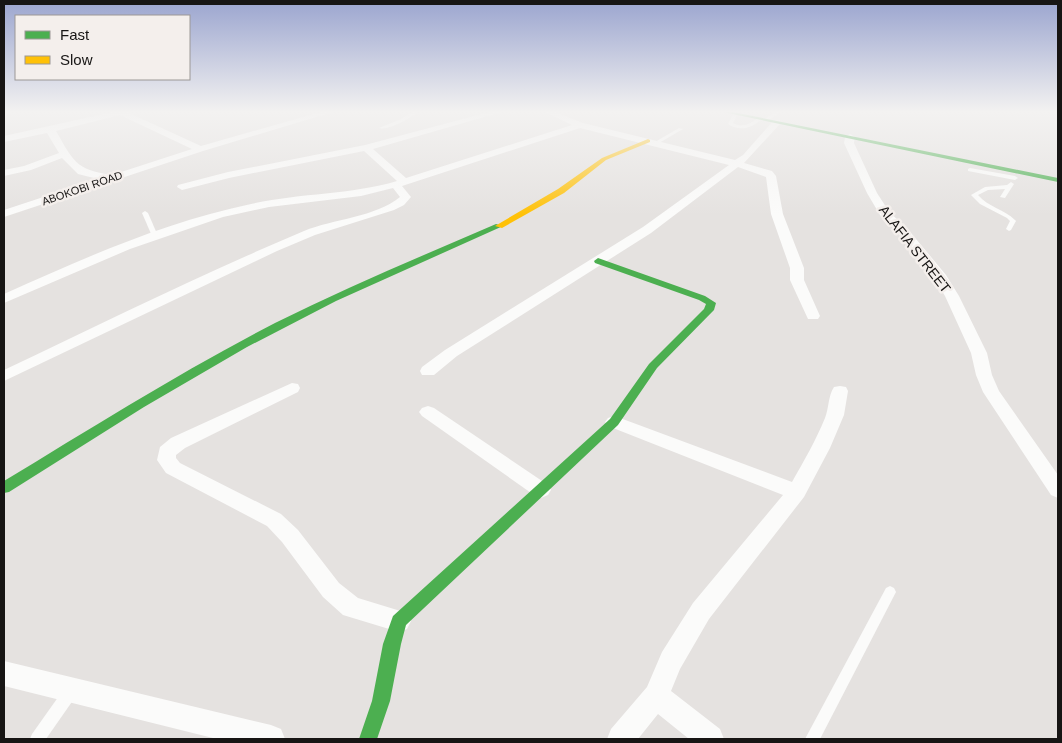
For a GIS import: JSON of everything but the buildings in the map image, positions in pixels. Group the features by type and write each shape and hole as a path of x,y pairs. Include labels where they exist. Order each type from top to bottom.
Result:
{"street":[{"path":"60,146 65,154 83,172 112,178"},
{"path":"193,146 200,149"},
{"name":"ABOKOBI ROAD","path":"4,214 212,146"},
{"path":"182,187 228,175 374,146"},
{"path":"4,299 77,266 155,236 250,207 344,194 400,183 516,146"},
{"path":"4,488 179,381 276,327 336,297 499,226 572,183 604,159 642,146"},
{"path":"667,146 765,171 771,176 777,214 797,268 797,280 813,316"},
{"path":"428,371 452,353 647,230 748,154 752,146"},
{"name":"ALAFIA STREET","path":"850,146 872,193 886,215 902,230 948,290 979,353 984,375 991,392 1058,490"},
{"path":"888,146 1018,175 1058,180"},
{"path":"4,376 262,253 322,228 396,205 406,197 400,183 366,148"},
{"path":"4,173 27,168 65,154"},
{"path":"368,739 381,701 392,644 399,621 614,422 653,366 709,310 711,303 676,288 598,261"},
{"path":"292,388 216,423 178,443 167,452 166,460 173,468 274,520 290,536 331,590 351,607 399,621"},
{"path":"621,739 656,696 671,661 700,611 797,492 821,448 835,415 840,391"},
{"path":"428,412 541,490"},
{"path":"614,422 797,492"},
{"path":"4,673 271,739"},
{"path":"656,696 710,739"}],"lane":[{"path":"970,170 1018,175"},
{"path":"1003,197 1018,175"},
{"path":"1008,229 1013,221 1009,216 978,201 974,195 988,188 1009,187"},
{"path":"144,213 155,236"},
{"path":"812,739 890,592"},
{"path":"37,739 71,691"}],"traffic: fast":[{"path":"890,146 1058,180"},
{"path":"4,488 140,404 243,344 332,299 499,226"},
{"path":"368,739 381,701 392,644 399,621 614,422 653,366 709,310 711,303 702,298 598,261"}],"traffic: slow":[{"path":"499,226 561,191 604,159 637,146"}]}
